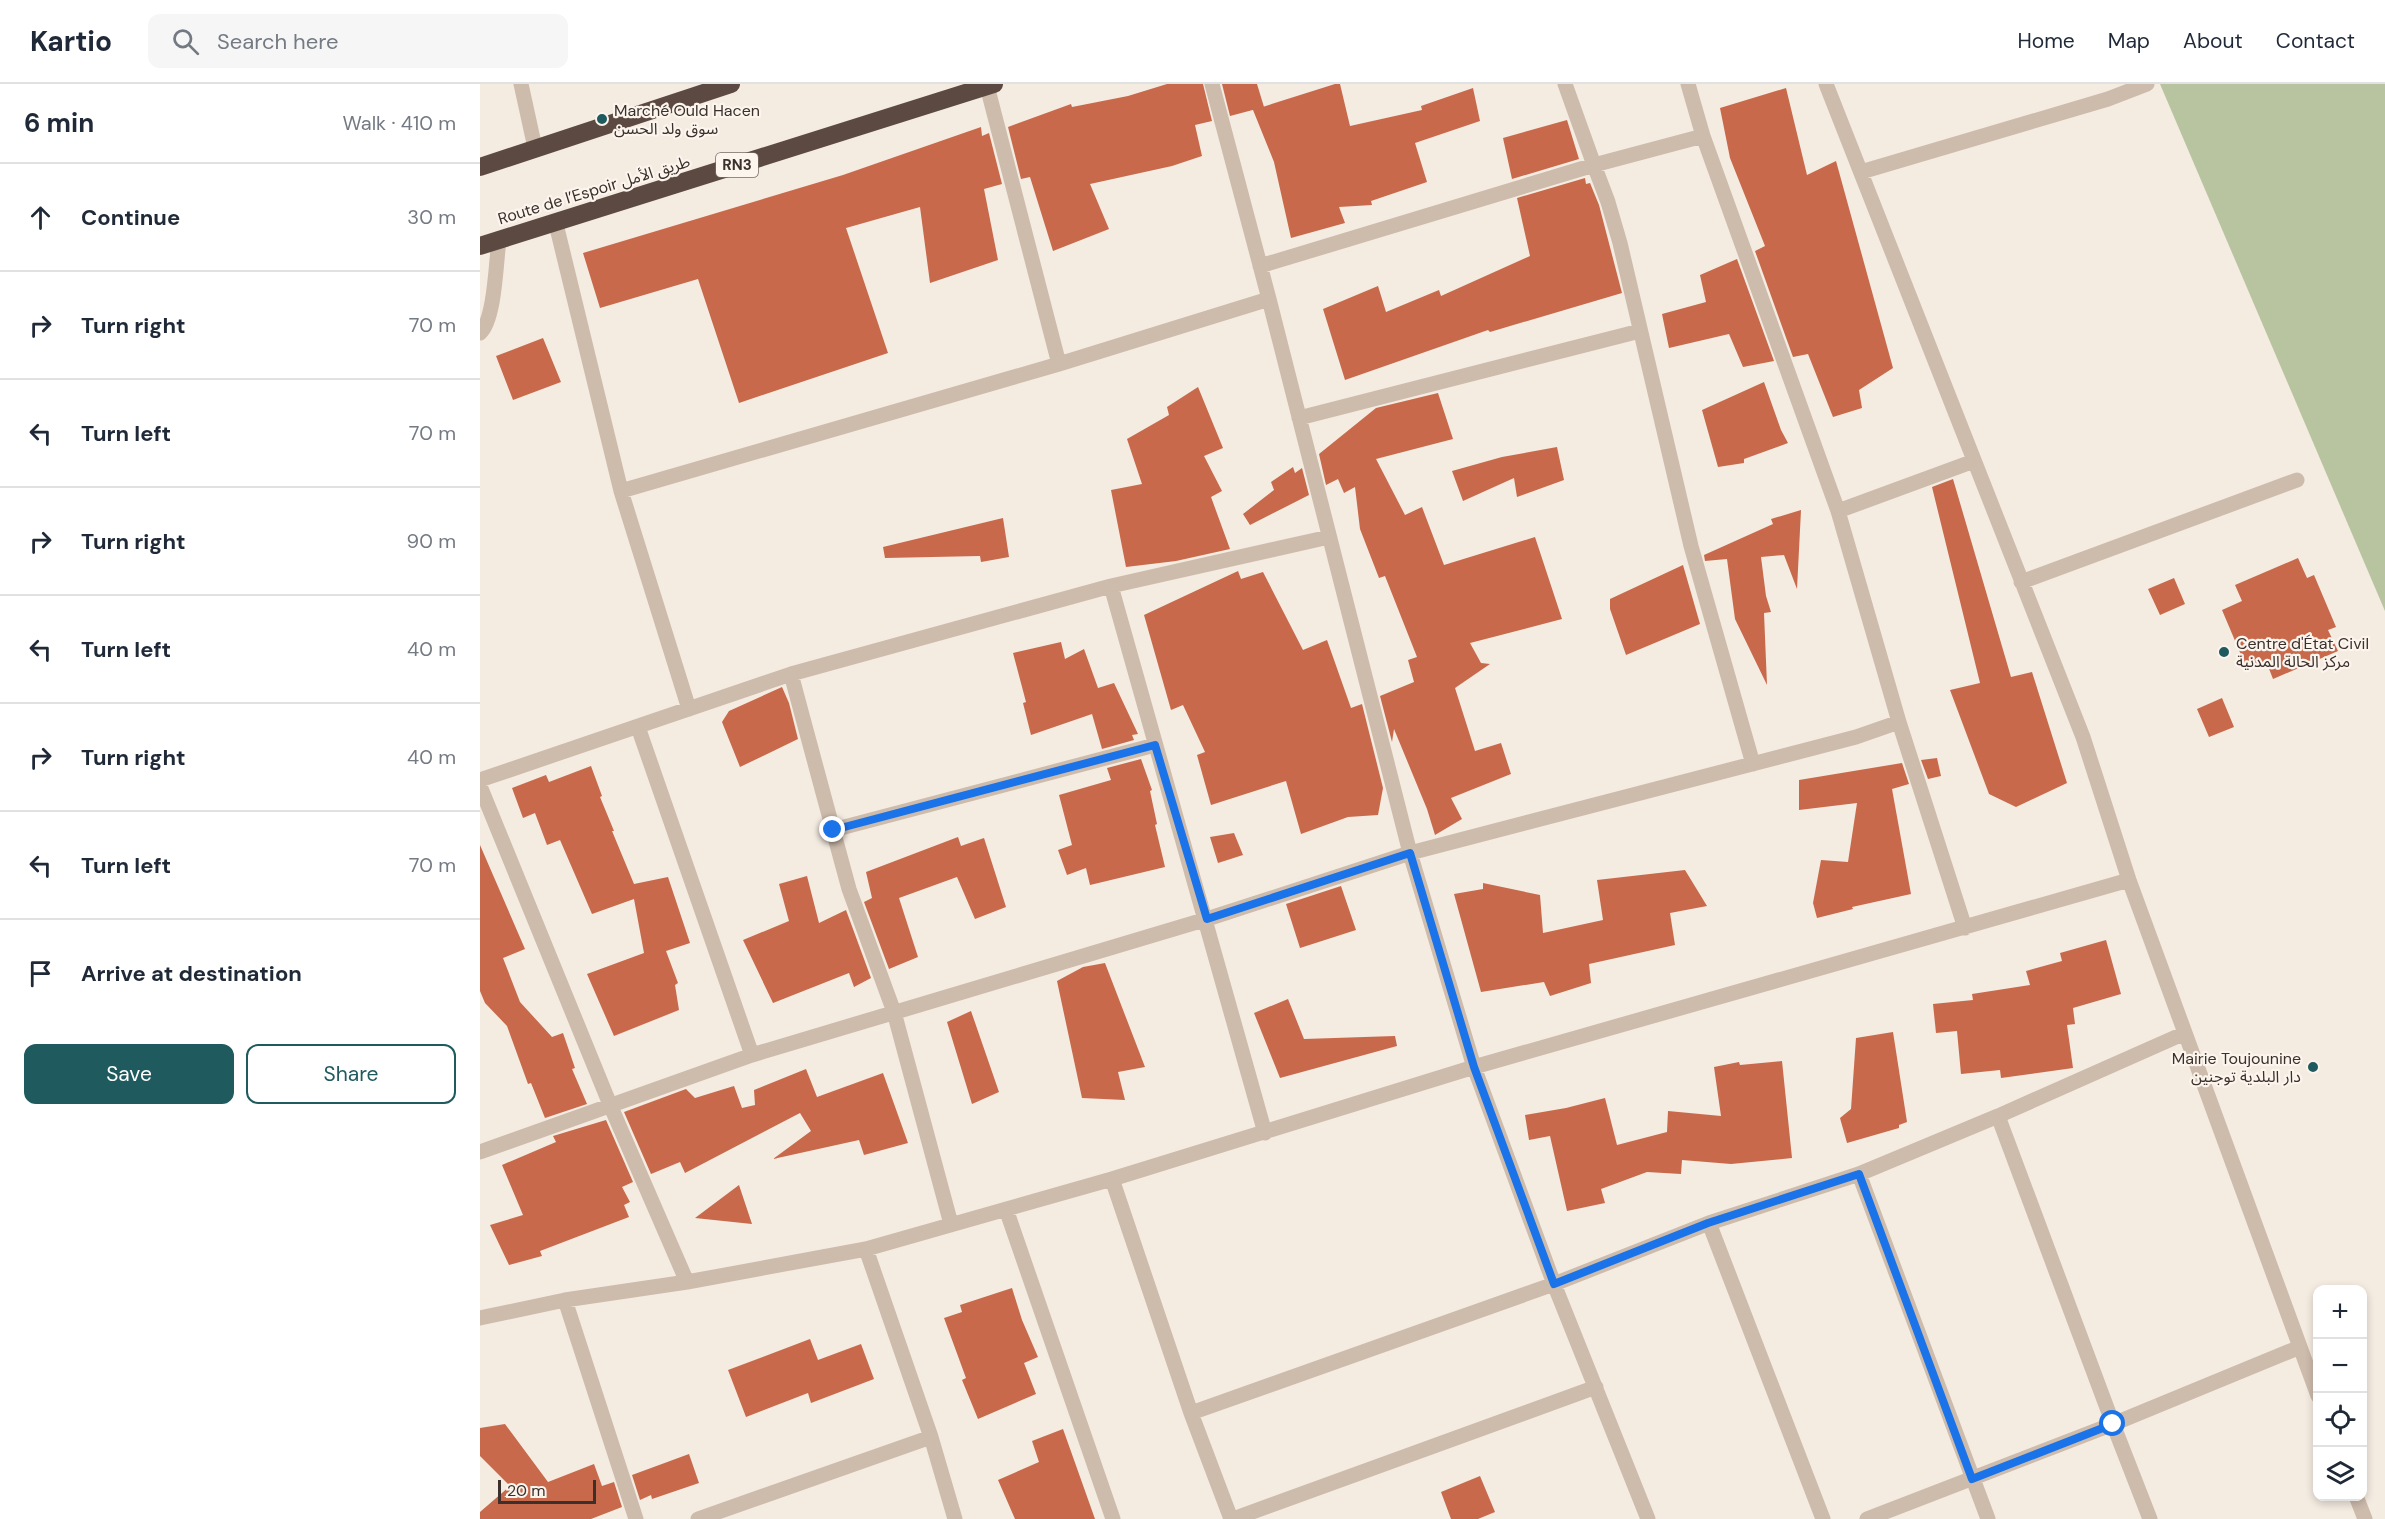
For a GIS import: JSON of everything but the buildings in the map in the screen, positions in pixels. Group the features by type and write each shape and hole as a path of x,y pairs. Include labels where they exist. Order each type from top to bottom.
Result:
{"highway":[{"path":"480,166 731,84"},
{"name":"Route de l’Espoir طريق الأمل","path":"480,246 556,224 990,85"}],"street":[{"path":"520,84 535,148"},
{"path":"1212,84 1410,853 1474,1067 1554,1284 1648,1519"},
{"path":"1565,84 1608,202 1620,243 1691,546 1753,764"},
{"path":"1688,84 1703,136 1838,511 1899,722 1965,928"},
{"path":"1826,84 2083,737 2129,880 2317,1393"},
{"path":"1861,172 2108,99 2147,84"},
{"path":"990,85 1059,364"},
{"path":"1260,266 1594,165 1703,136"},
{"path":"556,224 621,491 689,709"},
{"path":"480,333 490,314 499,240"},
{"path":"621,491 1059,364 1269,299"},
{"path":"1299,418 1640,331"},
{"path":"1838,511 1974,461"},
{"path":"2021,582 2297,480"},
{"path":"480,780 791,674 1111,586 1329,537"},
{"path":"1111,586 1207,919 1265,1133"},
{"path":"791,674 849,889 894,1012 951,1224"},
{"path":"480,1152 752,1055 1207,919 1410,853 1856,737 1899,722"},
{"path":"638,727 752,1055"},
{"path":"833,830 1155,745"},
{"path":"480,786 611,1107 687,1282"},
{"path":"480,1318 564,1300 687,1282 866,1249 1112,1179 1474,1067 2129,880"},
{"path":"1191,1413 1554,1284 1708,1223 1859,1174 1998,1116 2185,1033"},
{"path":"1998,1116 2150,1519"},
{"path":"1859,1174 1988,1519"},
{"path":"1112,1179 1191,1413 1232,1519 1596,1387"},
{"path":"1006,1209 1113,1519"},
{"path":"1708,1223 1823,1519"},
{"path":"866,1249 931,1437 955,1519"},
{"path":"564,1300 636,1519"},
{"path":"1867,1519 2113,1424 2300,1347"},
{"path":"698,1519 931,1437"},
{"path":"2357,1501 2364,1519"}],"green space":[{"path":"2160,84 2385,84 2385,611"}],"place":[{"name":"Marché Ould Hacen سوق ولد الحسن","path":"602,119"},
{"name":"Centre d'État Civil مركز الحالة المدنية","path":"2224,652"},
{"name":"Mairie Toujounine دار البلدية توجنين","path":"2313,1067"}],"route":[{"path":"833,830 1155,745 1207,919 1410,853 1474,1067 1554,1284 1708,1223 1859,1174 1972,1479 2113,1424"}]}
